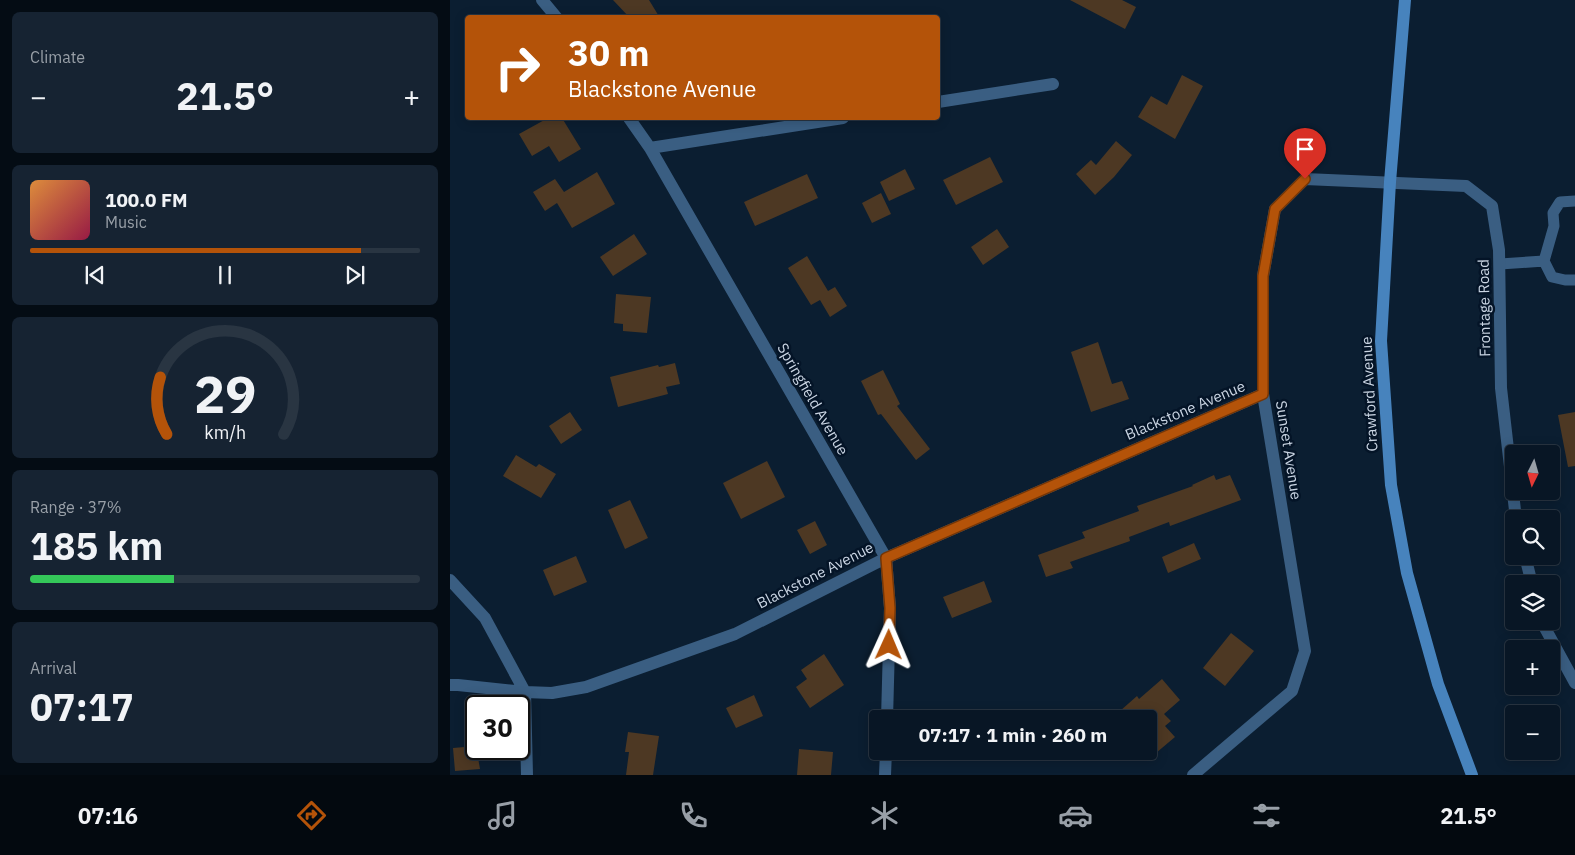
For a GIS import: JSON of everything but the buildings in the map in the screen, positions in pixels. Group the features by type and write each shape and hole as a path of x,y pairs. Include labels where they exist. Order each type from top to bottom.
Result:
{"main road":[{"name":"Crawford Avenue","path":"1404,0 1390,182 1381,341 1391,485 1407,573 1438,684 1472,775"}],"street":[{"path":"542,0 554,15"},
{"path":"940,102 1053,84"},
{"name":"Springfield Avenue","path":"630,120 650,148 886,558 890,608 887,710"},
{"path":"650,148 830,120"},
{"name":"Sunset Avenue","path":"1193,775 1292,691 1305,651 1263,394 1263,276 1275,209 1305,179 1390,182"},
{"name":"Frontage Road","path":"1390,182 1466,186 1492,206 1500,264 1501,388 1515,510"},
{"name":"Blackstone Avenue","path":"450,685 552,693 586,687 735,634 886,558 1263,394"},
{"path":"450,580 485,618 524,692 527,775"},
{"path":"1547,630 1575,683"},
{"path":"885,775 886,760"}],"lane":[{"path":"1575,201 1560,202 1553,213 1554,226 1544,261 1552,277 1575,280"},
{"path":"1500,264 1544,261"}],"route":[{"path":"889,645 890,608 886,558 1263,394 1263,276 1275,209 1305,179"}]}
